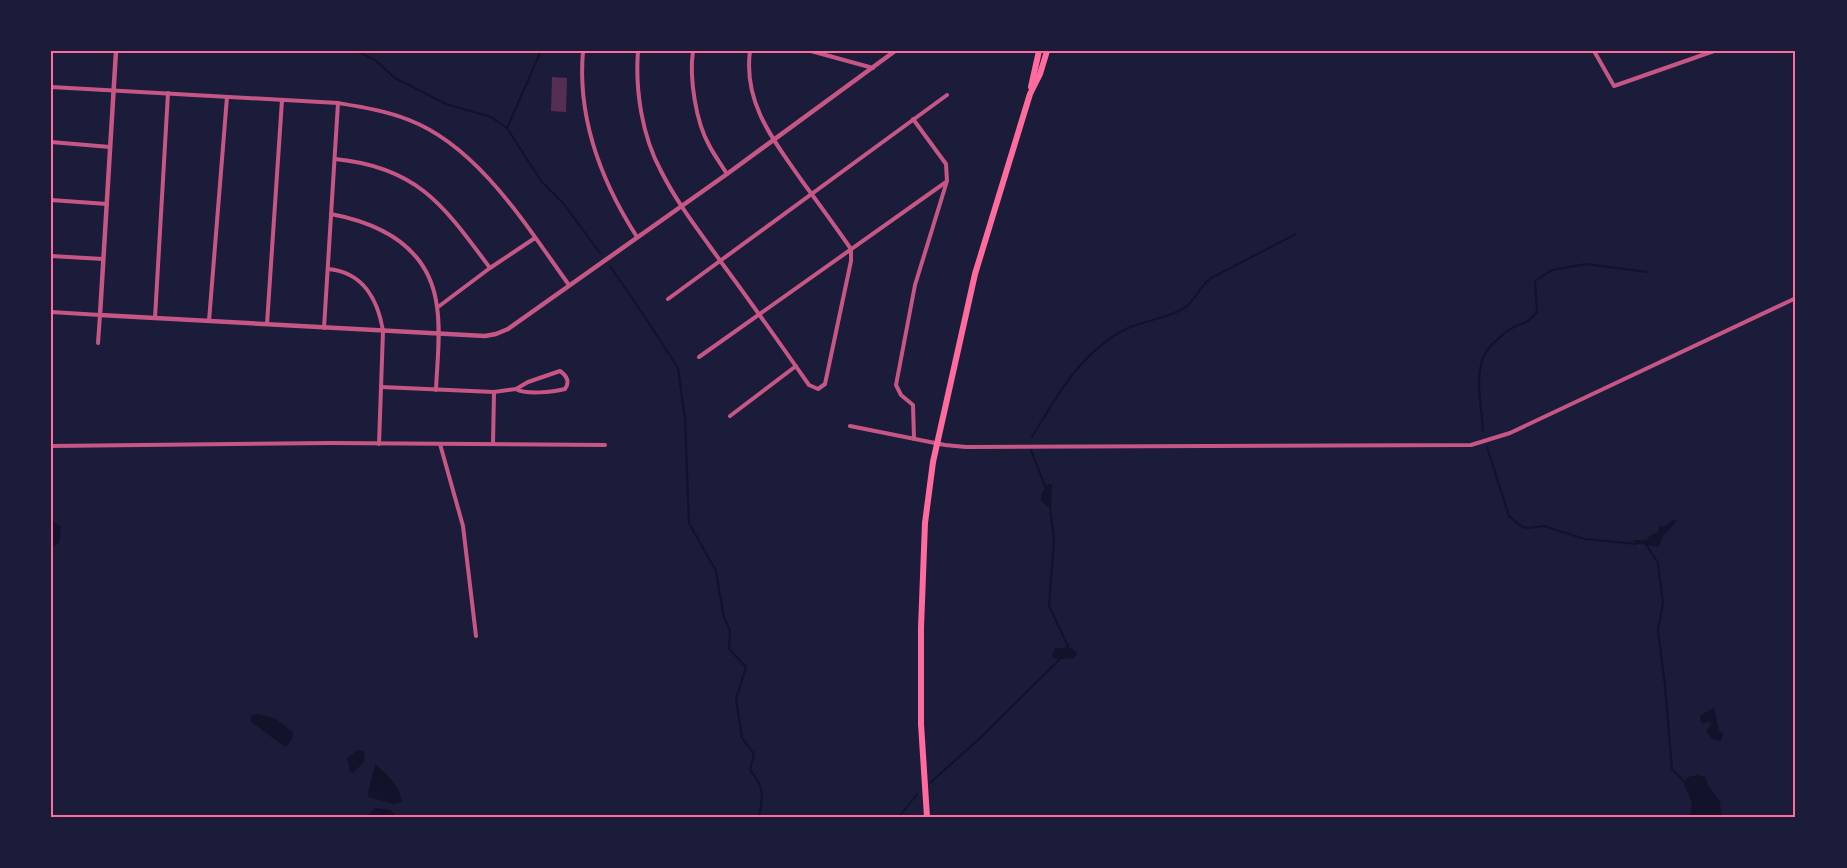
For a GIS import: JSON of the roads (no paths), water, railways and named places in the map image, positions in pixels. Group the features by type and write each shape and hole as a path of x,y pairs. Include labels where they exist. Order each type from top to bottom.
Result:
{"highway":[{"path":"927,817 921,724 922,590 926,523 937,444 975,274 1030,94 1039,51"},
{"path":"1030,94 1040,74 1047,51"}],"street":[{"path":"98,343 116,51"},
{"path":"583,51 583,94 595,152 605,182 637,237"},
{"path":"638,51 639,100 648,138 660,170 681,205 809,385 818,389 825,384 852,261 851,249 773,140 758,114 749,73 750,51"},
{"path":"693,51 694,90 699,114 708,144 727,174"},
{"path":"811,51 873,68"},
{"path":"51,312 383,331 485,336 496,334 508,329 896,51"},
{"path":"1594,51 1614,86 1714,51"},
{"path":"51,87 338,103 379,111 411,121 448,141 483,171 569,285"},
{"path":"155,318 168,93"},
{"path":"668,299 946,95"},
{"path":"209,321 227,97"},
{"path":"267,324 282,100"},
{"path":"324,328 338,103"},
{"path":"913,119 946,164 947,181 915,285 896,385 901,395 912,405 914,439"},
{"path":"51,142 110,147"},
{"path":"335,159 373,165 410,181 438,202 490,268"},
{"path":"699,357 947,181"},
{"path":"51,200 107,204"},
{"path":"332,214 369,223 400,240 414,254 424,270 433,287 437,307 436,390"},
{"path":"437,307 535,238"},
{"path":"51,256 103,259"},
{"path":"328,269 345,273 356,279 377,304 383,331 379,444"},
{"path":"850,426 937,444 966,447 1471,445 1510,433 1796,298"},
{"path":"730,416 796,366"},
{"path":"381,387 494,392 516,389 528,382 560,371 568,381 565,389 559,391 528,393 516,389"},
{"path":"493,444 494,392"},
{"path":"51,446 319,443 605,445"},
{"path":"440,444 463,526 476,636"}],"waterway":[{"path":"356,51 375,60 395,78 446,104 491,117 507,128 541,181 563,203 600,253"},
{"path":"507,128 541,51"},
{"path":"1032,437 1061,390 1083,362 1110,339 1133,326 1181,310 1211,278 1296,234"},
{"path":"1483,431 1479,393 1481,364 1486,352 1494,342 1511,329 1529,320 1537,312 1535,281 1552,270 1586,264 1647,272"},
{"path":"610,266 678,368 685,420 689,523 716,571 724,618 730,630 729,649 746,667 736,699 742,738 754,754 750,770 762,792 759,817"},
{"path":"1487,447 1509,516 1522,527 1544,526 1585,539 1637,544"},
{"path":"1031,450 1046,489"},
{"path":"1050,506 1054,541 1049,606 1067,648"},
{"path":"1646,544 1658,563 1663,603 1658,630 1672,769 1687,784"},
{"path":"930,783 978,740 1061,658"},
{"path":"899,817 917,794"}]}
